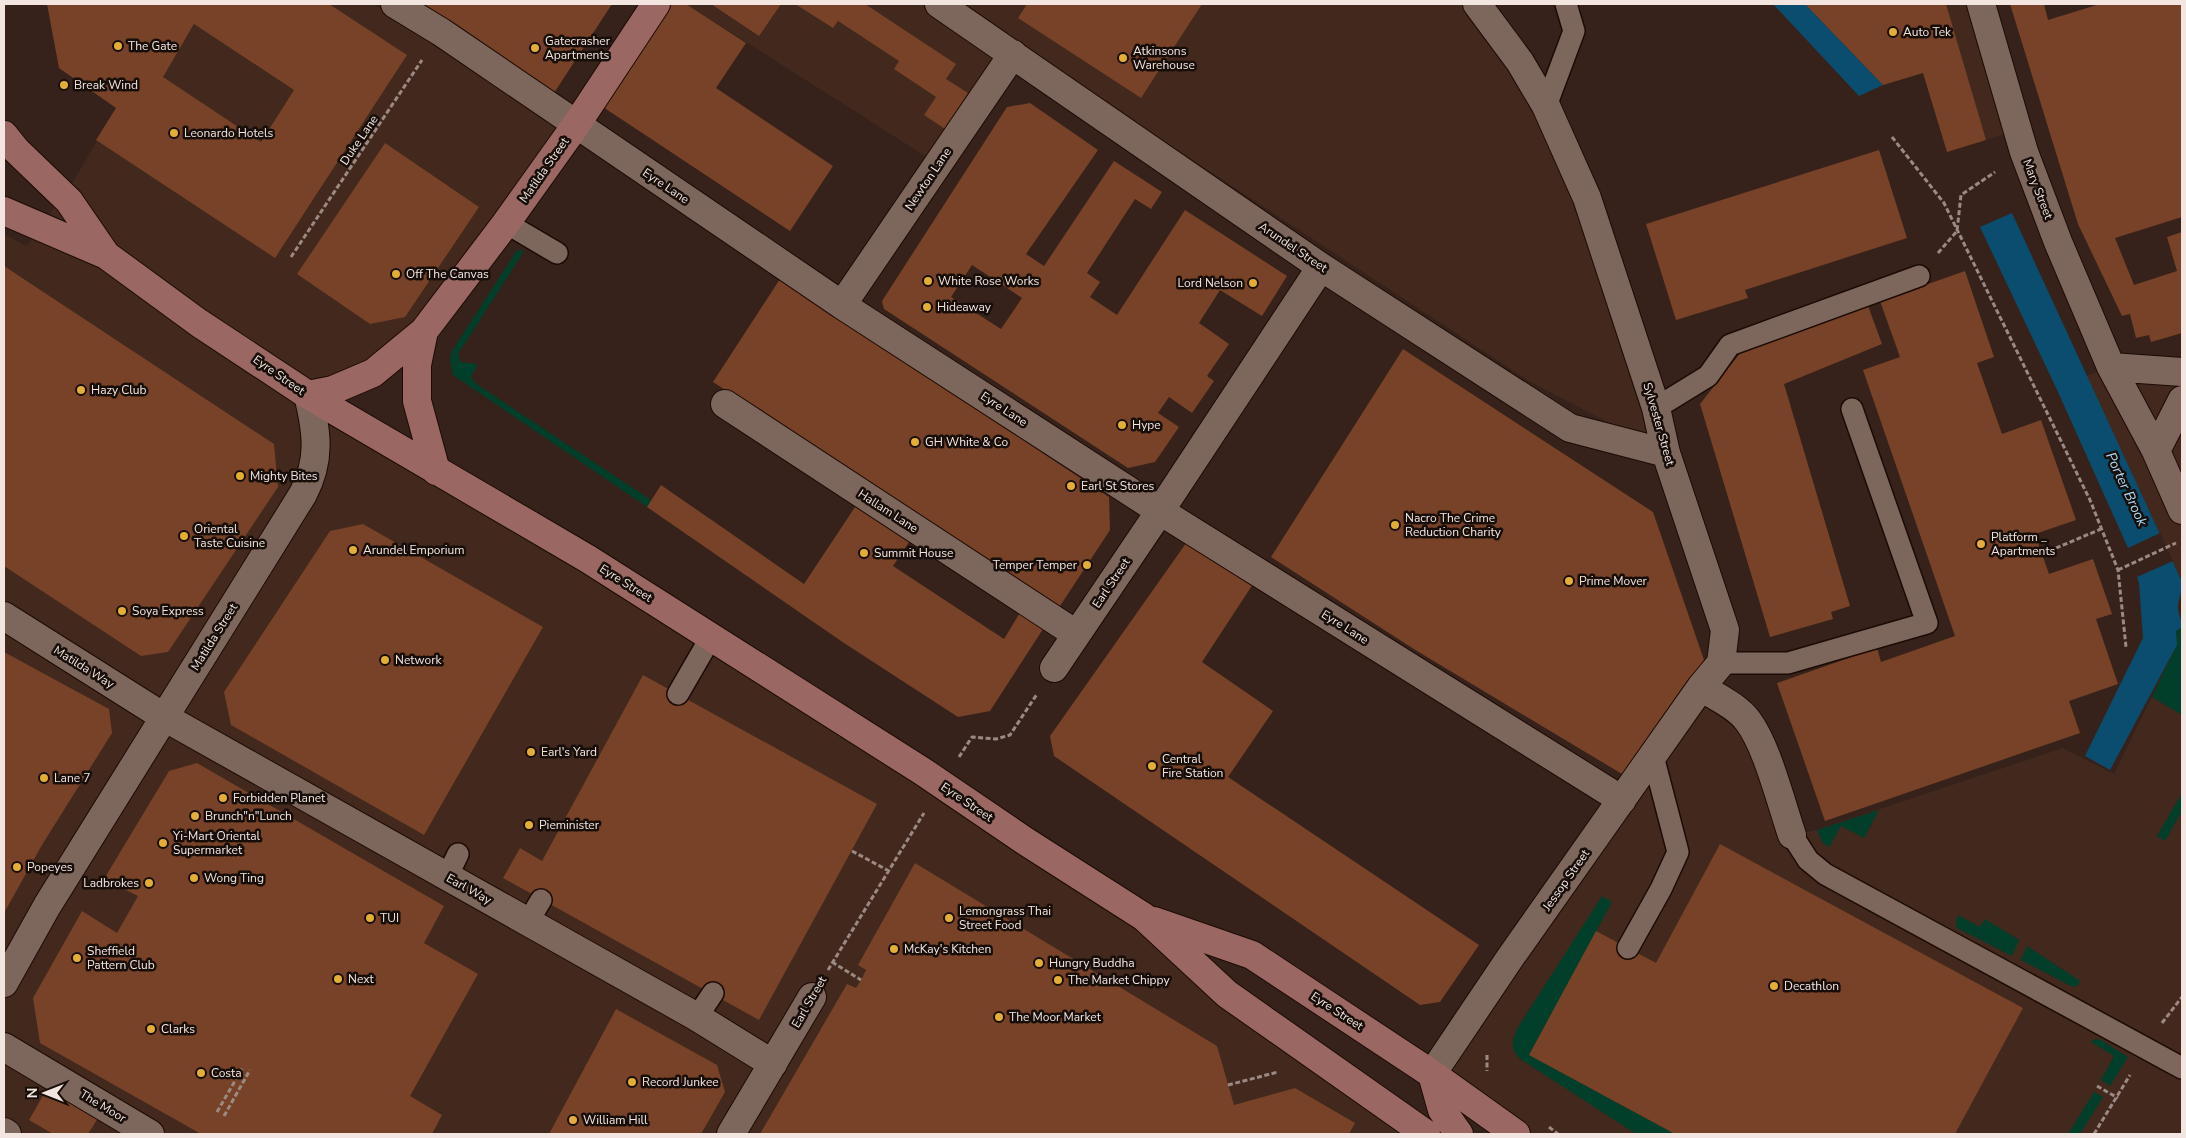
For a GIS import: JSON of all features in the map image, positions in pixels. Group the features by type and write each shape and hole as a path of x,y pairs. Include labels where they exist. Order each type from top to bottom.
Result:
{"street":[{"name":"Eyre Lane","path":"396,4 842,305 1160,511 1622,800"},
{"name":"Matilda Street","path":"4,983 47,906 310,480 316,453 313,414 308,395 334,390 373,372 424,331 506,223 576,125 656,4"},
{"name":"Arundel Street","path":"939,4 1321,267 1570,428 1666,453"},
{"name":"Sylvester Street","path":"1477,4 1520,62 1546,106 1587,198 1656,408 1666,453 1720,612 1724,630 1721,663"},
{"name":"Mary Street","path":"1981,4 2024,152 2058,242 2112,367 2156,451 2182,510"},
{"name":"Newton Lane","path":"842,305 1013,54"},
{"name":"Eyre Street","path":"4,135 16,150 69,201 106,255"},
{"name":"Eyre Street","path":"4,210 106,255 200,323 308,395 588,559 941,784 1068,870 1144,917 1227,994 1426,1134"},
{"name":"Earl Street","path":"1054,668 1321,267"},
{"name":"Matilda Street","path":"424,331 417,365 417,401 436,471"},
{"path":"2112,367 2182,372"},
{"path":"2156,451 2182,400"},
{"name":"Hallam Lane","path":"725,404 1076,634"},
{"name":"Matilda Way","path":"4,616 164,717"},
{"path":"1721,663 1701,687 1747,719 1756,734 1766,758 1792,835"},
{"name":"Jessop Street","path":"1432,1074 1474,1010 1701,687"},
{"name":"Earl Way","path":"164,717 452,865 534,911 773,1064"},
{"name":"Eyre Street","path":"1144,917 1252,955 1432,1074 1516,1134"},
{"name":"Earl Street","path":"731,1134 812,997"},
{"name":"The Moor","path":"4,1046 150,1134"},
{"path":"1432,1074 1442,1110 1459,1134"}],"lane":[{"path":"1546,106 1574,31 1566,4"},
{"path":"506,223 557,254"},
{"path":"1656,408 1708,376 1730,345 1919,276"},
{"path":"1721,663 1788,663 1927,623 1852,409"},
{"path":"678,694 711,637"},
{"path":"1628,948 1661,889 1678,852 1653,756"},
{"path":"1792,835 1808,860 1825,874 2145,1047 2179,1060"},
{"path":"697,1017 713,993"}],"path":[{"name":"Duke Lane","path":"291,257 440,32"},
{"path":"1892,137 1944,203 2090,500 2118,570 2126,647"},
{"path":"1919,276 1957,231 1961,195 2024,152"},
{"path":"2042,554 2101,529"},
{"path":"2118,570 2180,541"},
{"name":"Earl Street","path":"812,997 941,784 972,737 996,739 1010,734 1054,668"},
{"path":"852,851 889,871"},
{"path":"832,962 861,980"},
{"path":"2094,1134 2118,1098 2145,1047"},
{"path":"1487,1049 1487,1070 1492,1077"},
{"path":"217,1112 243,1067"},
{"path":"224,1116 250,1070"},
{"path":"1228,1085 1278,1072"},
{"path":"2097,1086 2118,1098"}],"shaded area":[{"path":"207,4 373,4 576,125 424,331 323,394 859,730 1426,1134 4,1134 4,234 27,246 74,180 116,108 135,120"},
{"path":"686,4 1477,4 1546,106 1666,453 1529,381 1011,41 933,161"},
{"path":"1805,4 1981,4 2018,130 1947,152 1923,73 1883,85"},
{"path":"2111,367 2182,372 2182,582 2086,376"},
{"path":"2182,627 2182,1134 1516,1134 1432,1074 1701,687 1728,704 1792,835 1817,830 2063,748 2114,774 2177,645 2176,631"}],"green space":[{"path":"517,250 522,250 523,253 458,354 461,362 477,364 471,377 475,383 651,500 647,507 453,375 450,359 452,351"},
{"path":"2182,627 2182,715 2152,697 2177,645 2176,631"},
{"path":"2182,793 2182,811 2165,841 2157,836"},
{"path":"1879,810 1864,838 1841,826 1829,847 1822,842 1817,830"},
{"path":"1602,896 1612,902 1529,1055 1675,1134 1636,1134 1520,1059 1514,1050 1513,1042 1520,1024"},
{"path":"1958,915 1980,927 1985,919 2019,940 2012,956 1957,928"},
{"path":"2027,946 2080,981 2078,985 2073,987 2021,960"},
{"path":"2095,1039 2101,1040 2128,1057 2110,1086 2101,1080 2114,1056 2091,1042"},
{"path":"2094,1092 2103,1097 2080,1134 2068,1134"}],"water":[{"path":"1773,4 1805,4 1883,85 1859,96"},
{"name":"Porter Brook","path":"2012,213 2182,582 2178,607 2182,627 2176,631 2177,645 2110,770 2085,756 2143,638 2139,583 2128,548 2058,392 1980,227"}],"pier":[{"path":"2160,533 2173,561 2137,577 2128,548"}],"building":[{"name":"Leonardo Hotels","path":"47,4 329,4 407,55 275,258 96,140 116,108 59,68","holes":["194,24 294,90 261,142 163,77"]},
{"name":"Gatecrasher Apartments","path":"417,4 612,4 554,93"},
{"path":"672,4 686,4 746,43 716,88 833,166 790,231 603,107"},
{"path":"711,4 781,4 759,36"},
{"path":"795,4 865,4 956,64 946,79 968,93 945,129 924,115 936,97 894,69 899,61 838,21 833,28"},
{"name":"Atkinsons Warehouse","path":"1027,4 1202,4 1141,98 1018,18"},
{"name":"Auto Tek","path":"1805,4 1946,4 1986,140 1947,152 1923,73 1883,85"},
{"path":"2010,4 2044,4 2048,20 2100,4 2182,4 2182,217 2115,238 2134,285 2177,271 2167,237 2182,232 2182,333 2151,342 2149,335 2136,338 2130,314 2122,316 2078,224"},
{"path":"1030,103 1098,150 1026,254 1044,266 1114,161 1162,192 1151,209 1135,199 1087,273 1100,282 1090,297 1117,315 1185,210 1287,276 1262,316 1220,290 1199,323 1229,344 1207,376 1214,381 1192,413 1169,397 1158,413 1179,427 1155,462 1128,468 884,309 882,301 1007,107","holes":["972,265 1022,298 1001,329 951,297"]},
{"path":"385,143 479,207 405,317 370,324 297,274"},
{"path":"1879,150 1907,238 1745,290 1748,298 1676,320 1646,224"},
{"path":"4,266 274,444 278,487 168,652 141,656 4,566"},
{"name":"Platform _ Apartments","path":"1965,271 1994,357 1977,363 2002,434 2041,420 2076,520 2035,534 2049,574 2093,559 2112,614 2096,619 2118,684 2069,701 2080,733 1825,821 1777,683 1877,648 1881,662 1955,636 1863,370 1900,357 1880,301"},
{"name":"GH White & Co","path":"780,279 1109,497 1110,530 1060,606 713,382"},
{"path":"1867,303 1882,344 1784,384 1850,606 1831,612 1833,619 1770,637 1700,404 1741,352"},
{"path":"1403,349 1653,512 1704,660 1626,773 1622,774 1417,651 1271,557"},
{"path":"661,485 804,584 857,504 911,539 893,566 1004,639 1021,611 1045,626 990,711 958,717 844,643 647,507"},
{"name":"Network","path":"363,524 543,627 424,835 231,725 224,692 330,531"},
{"name":"Central Fire Station","path":"1189,539 1255,581 1202,662 1273,711 1228,777 1479,945 1440,1002 1420,1005 1054,756 1050,736"},
{"name":"Lane 7","path":"4,652 109,709 112,733 42,845 4,913"},
{"path":"643,675 877,804 759,1020 503,878 520,848 542,861"},
{"path":"197,763 444,906 424,943 478,974 410,1096 442,1115 432,1134 201,1134 40,1043 33,998 82,911 117,933 138,896 104,879 169,771"},
{"name":"Decathlon","path":"1720,844 2023,1008 1955,1134 1675,1134 1529,1055 1596,931 1656,963"},
{"name":"The Moor Market","path":"915,863 1217,1046 1234,1105 1295,1088 1355,1123 1349,1134 760,1134 847,984 856,988 861,980 866,970 858,965"},
{"path":"616,1009 717,1065 725,1092 701,1134 549,1134"},
{"path":"49,1085 100,1115 88,1134 53,1134 29,1120"}],"place":[{"name":"Auto Tek","path":"1893,32"},
{"name":"The Gate","path":"118,46"},
{"name":"Gatecrasher Apartments","path":"535,48"},
{"name":"Atkinsons Warehouse","path":"1123,58"},
{"name":"Break Wind","path":"64,85"},
{"name":"Leonardo Hotels","path":"174,133"},
{"name":"Off The Canvas","path":"396,274"},
{"name":"White Rose Works","path":"928,281"},
{"name":"Lord Nelson","path":"1253,283"},
{"name":"Hideaway","path":"927,307"},
{"name":"Hazy Club","path":"81,390"},
{"name":"Hype","path":"1122,425"},
{"name":"GH White & Co","path":"915,442"},
{"name":"Mighty Bites","path":"240,476"},
{"name":"Earl St Stores","path":"1071,486"},
{"name":"Nacro The Crime Reduction Charity","path":"1395,525"},
{"name":"Oriental Taste Cuisine","path":"184,536"},
{"name":"Platform _ Apartments","path":"1981,544"},
{"name":"Arundel Emporium","path":"353,550"},
{"name":"Summit House","path":"864,553"},
{"name":"Temper Temper","path":"1087,565"},
{"name":"Prime Mover","path":"1569,581"},
{"name":"Soya Express","path":"122,611"},
{"name":"Network","path":"385,660"},
{"name":"Earl's Yard","path":"531,752"},
{"name":"Central Fire Station","path":"1152,766"},
{"name":"Lane 7","path":"44,778"},
{"name":"Forbidden Planet","path":"223,798"},
{"name":"Brunch\"n\"Lunch","path":"195,816"},
{"name":"Pieminister","path":"529,825"},
{"name":"Yi-Mart Oriental Supermarket","path":"163,843"},
{"name":"Popeyes","path":"17,867"},
{"name":"Wong Ting","path":"194,878"},
{"name":"Ladbrokes","path":"149,883"},
{"name":"TUI","path":"370,918"},
{"name":"Lemongrass Thai Street Food","path":"949,918"},
{"name":"McKay's Kitchen","path":"894,949"},
{"name":"Sheffield Pattern Club","path":"77,958"},
{"name":"Hungry Buddha","path":"1039,963"},
{"name":"Next","path":"338,979"},
{"name":"The Market Chippy","path":"1058,980"},
{"name":"Decathlon","path":"1774,986"},
{"name":"The Moor Market","path":"999,1017"},
{"name":"Clarks","path":"151,1029"},
{"name":"Costa","path":"201,1073"},
{"name":"Record Junkee","path":"632,1082"},
{"name":"William Hill","path":"573,1120"}]}
